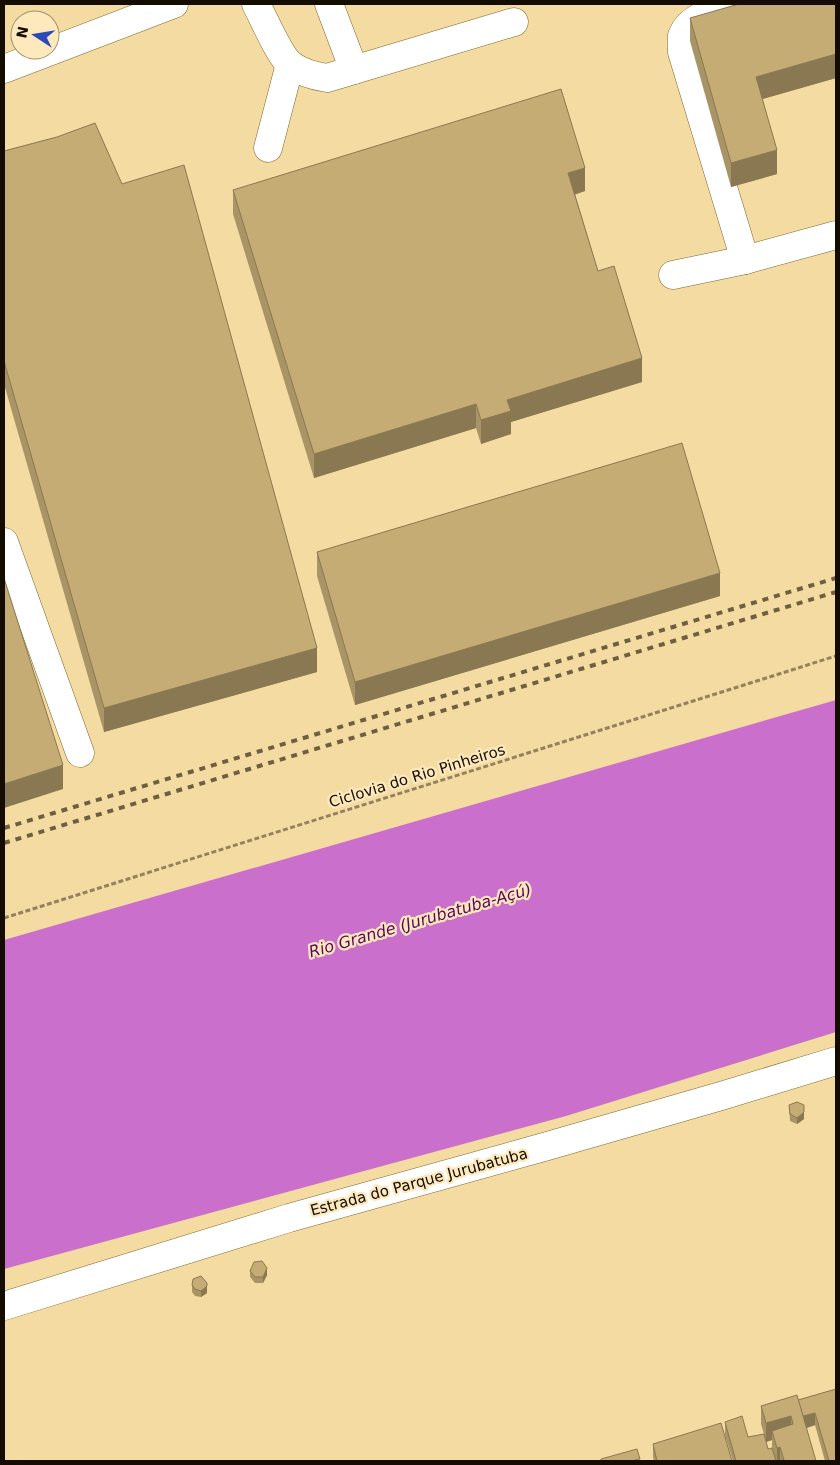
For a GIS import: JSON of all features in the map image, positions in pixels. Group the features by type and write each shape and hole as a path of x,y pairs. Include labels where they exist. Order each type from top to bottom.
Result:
{"main road":[{"path":"4,69 174,4"},
{"path":"256,4 274,39 290,64 307,74 327,78 514,22"},
{"path":"329,4 354,70"},
{"path":"745,4 699,17 688,25 682,38 682,52 745,260"},
{"path":"268,148 290,64"},
{"path":"673,275 745,260 836,235"},
{"path":"4,542 80,753"},
{"name":"Estrada do Parque Jurubatuba","path":"4,1306 288,1218 544,1147 836,1061"}],"path":[{"name":"Ciclovia do Rio Pinheiros","path":"4,918 836,656"}],"water":[{"name":"Rio Grande (Jurubatuba-Açú)","path":"836,700 836,1032 566,1116 4,1269 4,940"}],"building":[{"path":"739,4 836,4 836,54 756,77 777,150 731,163 690,18"},
{"path":"561,89 585,168 568,173 598,271 614,266 642,358 507,400 511,411 481,420 476,404 314,454 233,190"},
{"path":"95,123 122,184 184,165 317,648 104,708 4,361 4,151 57,137"},
{"path":"682,443 720,573 355,682 317,552"},
{"path":"4,578 63,765 4,784"},
{"path":"797,1102 804,1105 804,1112 797,1118 790,1114 789,1105"},
{"path":"262,1261 267,1268 263,1277 255,1277 250,1271 254,1262"},
{"path":"201,1276 207,1283 207,1286 201,1291 195,1289 192,1285 193,1279"},
{"path":"836,1389 836,1461 829,1461 815,1413 803,1416 798,1400"},
{"path":"797,1395 816,1461 779,1461 784,1460 780,1447 777,1448 772,1431 793,1424 791,1416 766,1423 761,1406"},
{"path":"742,1416 748,1437 764,1434 768,1449 772,1448 776,1461 736,1461 725,1422"},
{"path":"721,1423 732,1461 657,1461 653,1444"},
{"path":"637,1449 640,1459 636,1461 601,1461 601,1459"}],"railway":[{"path":"4,828 836,578"},
{"path":"4,843 836,592"}]}
